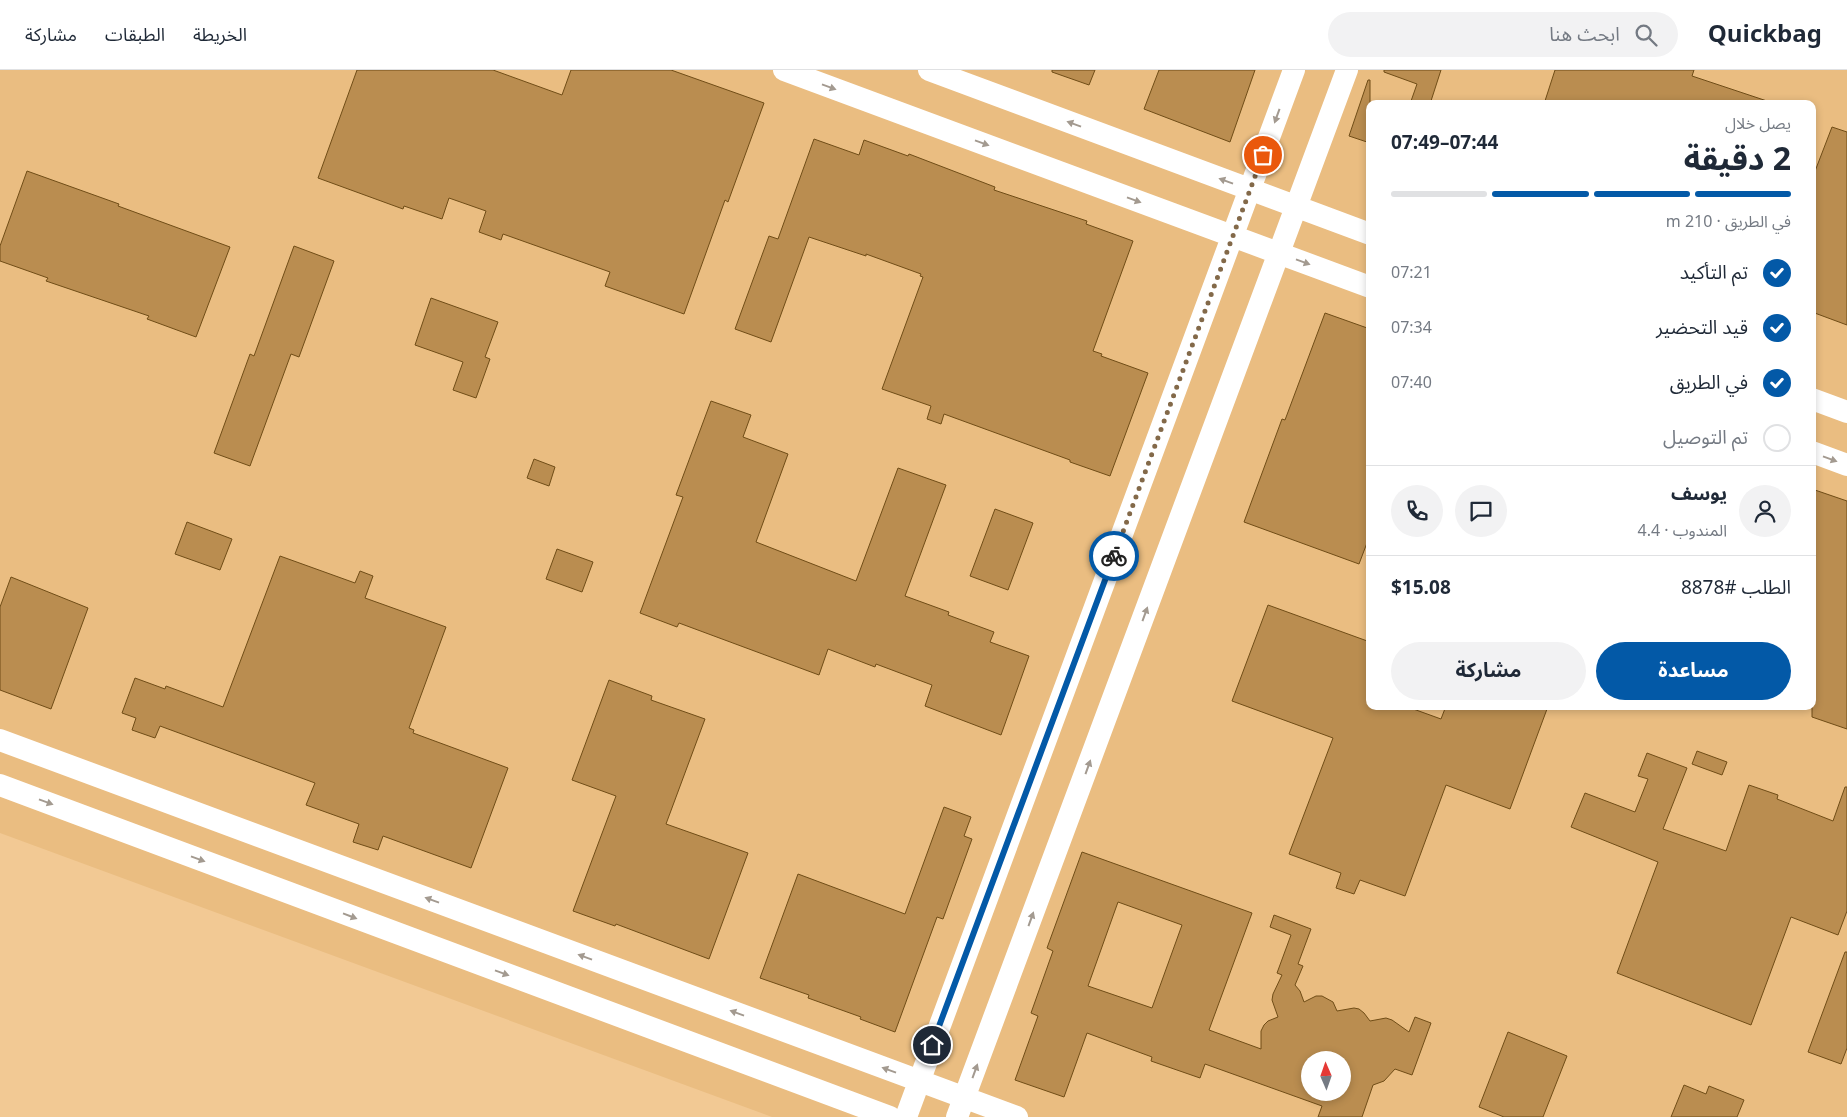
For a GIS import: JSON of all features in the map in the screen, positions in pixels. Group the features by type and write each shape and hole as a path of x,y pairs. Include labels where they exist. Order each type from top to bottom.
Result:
{"street":[{"path":"784,70 1366,286"},
{"path":"930,70 1366,233"},
{"path":"906,1117 1294,70"},
{"path":"961,1107 1347,70"},
{"path":"1816,400 1847,412"},
{"path":"1816,453 1847,465"},
{"path":"0,740 919,1081 961,1107 1017,1117"},
{"path":"0,785 890,1117"}],"shaded area":[{"path":"0,70 1847,70 1847,1117 772,1117 0,833"}],"building":[{"path":"357,70 493,70 562,95 571,70 671,70 764,103 728,202 725,200 684,314 605,286 610,272 503,234 501,240 479,232 486,211 449,198 442,219 404,206 403,209 318,178"},
{"path":"1052,70 1095,70 1089,85 1052,72"},
{"path":"1159,70 1255,70 1230,142 1144,109"},
{"path":"1384,70 1441,70 1431,100 1411,100 1417,84 1384,72"},
{"path":"1555,70 1694,70 1692,76 1764,100 1545,100"},
{"path":"1368,80 1370,80 1370,100 1366,100 1366,142 1349,136"},
{"path":"1832,127 1847,132 1847,325 1816,313 1816,169"},
{"path":"814,139 859,155 864,140 908,156 909,154 995,187 994,190 1087,221 1086,224 1133,241 1093,351 1102,354 1101,356 1148,373 1110,476 944,414 941,424 927,419 931,406 882,389 923,277 920,276 921,274 866,254 866,256 809,237 771,342 735,329 769,236 778,239"},
{"path":"27,171 230,247 196,337 147,319 149,316 46,281 48,278 0,261 0,246"},
{"path":"294,246 334,261 299,357 291,354 250,466 214,453 250,354 254,356"},
{"path":"431,298 498,322 485,357 490,359 476,398 453,390 463,362 415,345"},
{"path":"1325,313 1366,328 1366,546 1359,564 1244,522 1282,419 1285,420"},
{"path":"711,401 751,415 743,437 788,454 756,542 856,581 898,468 946,485 905,596 949,612 948,615 994,632 990,642 1029,656 1001,735 925,706 932,685 876,664 875,667 828,649 819,675 679,623 677,627 640,613 683,497 676,495"},
{"path":"534,459 555,467 549,486 527,478"},
{"path":"1816,490 1847,501 1847,729 1812,717 1812,710 1816,710"},
{"path":"995,509 1033,523 1008,590 970,576"},
{"path":"187,522 232,539 220,570 175,554"},
{"path":"557,549 593,562 582,592 546,579"},
{"path":"280,556 355,583 360,571 373,576 365,598 446,627 409,728 414,730 413,733 508,768 471,868 383,836 378,850 353,842 359,824 306,805 315,783 160,726 155,738 132,730 136,718 122,713 135,678 165,689 166,686 223,707"},
{"path":"11,577 88,608 51,709 0,690 0,607"},
{"path":"1268,605 1366,641 1366,710 1416,710 1441,719 1444,710 1547,710 1510,809 1446,785 1405,896 1360,880 1354,894 1336,888 1341,873 1289,854 1333,738 1232,701"},
{"path":"609,680 652,696 651,700 705,719 666,824 748,853 709,959 616,924 615,926 573,911 616,796 572,780"},
{"path":"1697,751 1727,762 1722,775 1692,764"},
{"path":"1647,753 1687,768 1663,829 1726,851 1749,785 1778,795 1777,799 1833,821 1845,787 1847,787 1847,911 1838,935 1791,917 1751,1025 1617,973 1658,862 1571,827 1585,793 1635,812 1648,779 1638,776"},
{"path":"944,807 971,817 964,836 972,839 943,919 937,917 895,1032 860,1019 861,1017 808,998 809,995 760,978 798,874 905,914"},
{"path":"1082,852 1252,913 1209,1030 1261,1049 1261,1031 1264,1025 1278,1017 1272,1000 1282,975 1277,973 1291,935 1270,927 1274,915 1311,929 1298,964 1303,966 1295,985 1300,991 1304,1002 1316,996 1322,996 1333,1002 1337,1011 1359,1009 1370,1021 1386,1018 1409,1032 1415,1017 1431,1023 1412,1075 1395,1069 1384,1081 1373,1085 1362,1117 1318,1117 1322,1106 1308,1101 1351,1101 1351,1051 1301,1051 1301,1098 1205,1064 1200,1078 1151,1061 1152,1057 1087,1033 1064,1097 1015,1080 1038,1016 1031,1013 1053,951 1047,948","holes":["1118,902 1182,925 1152,1008 1088,986"]},
{"path":"1845,952 1847,952 1847,1048 1841,1064 1808,1052"},
{"path":"1508,1032 1567,1056 1543,1117 1504,1117 1479,1107"},
{"path":"1684,1085 1706,1094 1709,1086 1744,1100 1737,1117 1671,1117"}],"way so far":[{"path":"1114,556 1263,155"}],"route":[{"path":"932,1045 1114,556"}]}
